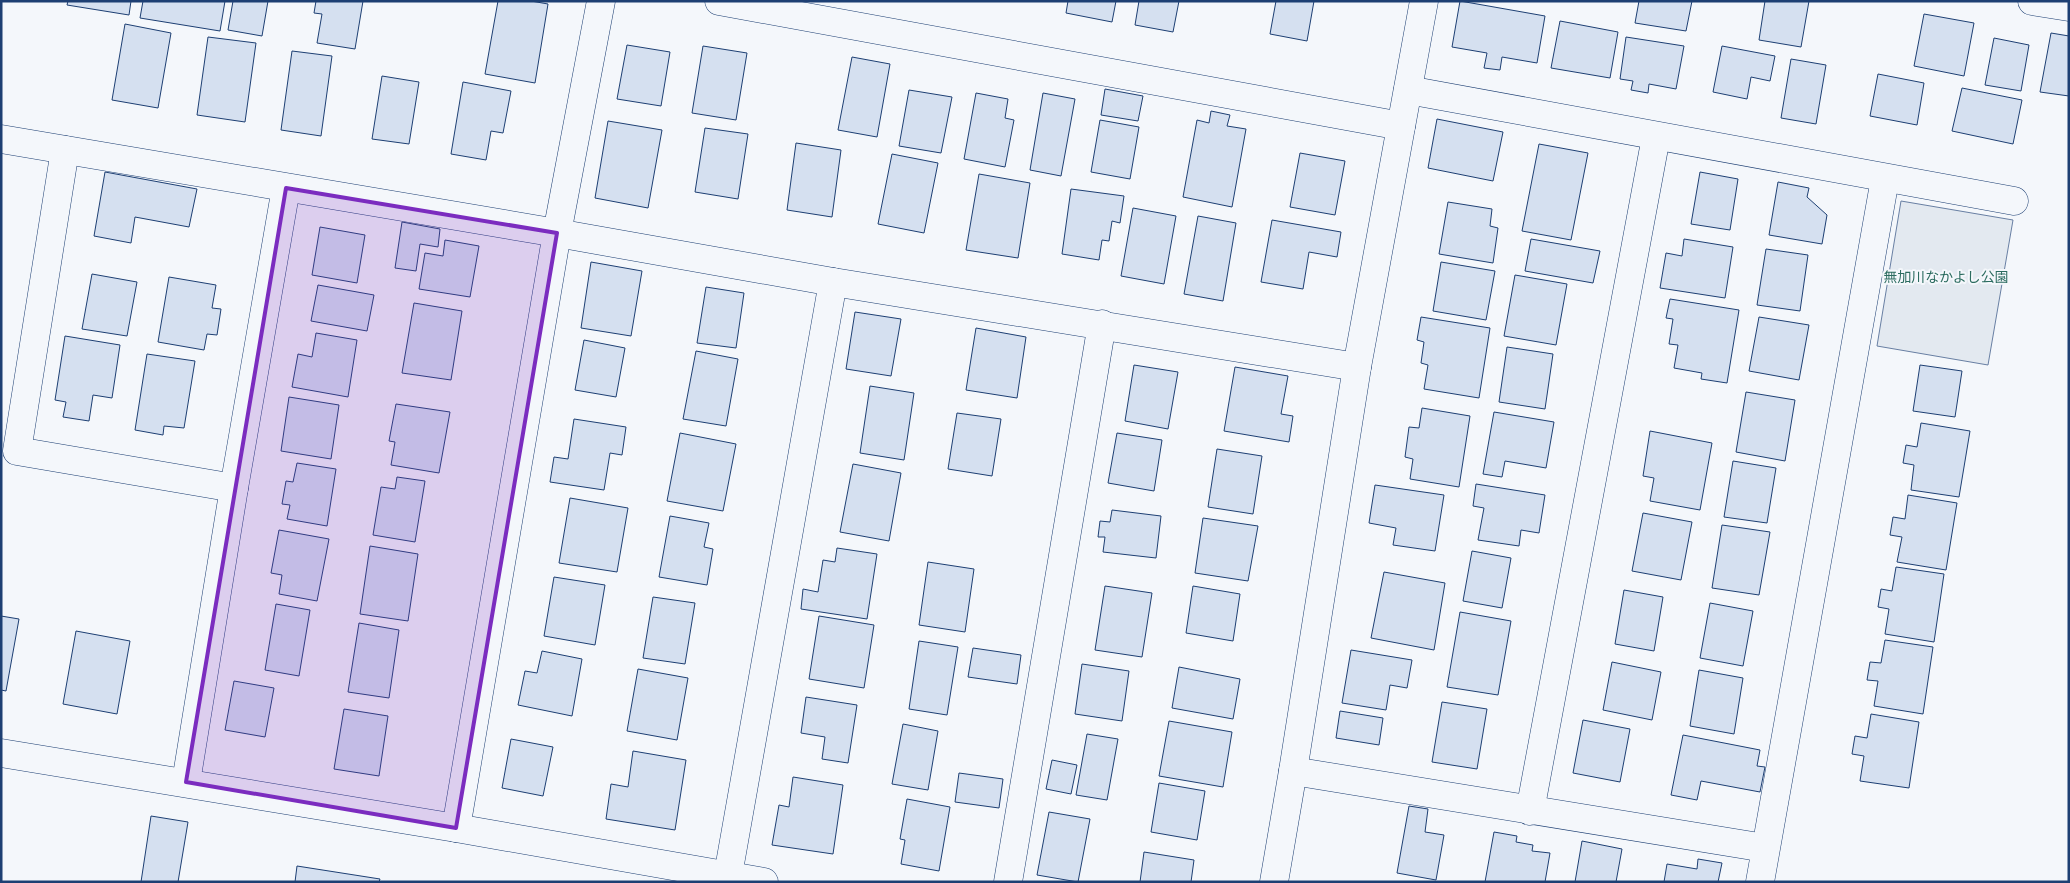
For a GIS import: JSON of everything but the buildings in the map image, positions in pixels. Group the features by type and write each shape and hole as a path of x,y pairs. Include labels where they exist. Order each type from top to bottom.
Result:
{"street":[{"path":"456,828 558,233 601,1"},
{"path":"719,1 1401,126"},
{"path":"1274,882 1357,367 1424,1"},
{"path":"2032,1 2069,7"},
{"path":"1408,90 1885,179 2014,201"},
{"path":"1530,811 1656,137"},
{"path":"1,139 558,233 833,282 1102,324 1357,367"},
{"path":"65,150 17,450 234,488"},
{"path":"1760,882 1885,179"},
{"path":"186,782 286,188"},
{"path":"728,875 833,282"},
{"path":"1008,882 1102,324"},
{"path":"1,754 186,782 764,882"},
{"path":"1293,772 1765,848"}],"highlighted area":[{"path":"286,188 557,233 456,828 186,782"}],"green space":[{"name":"無加川なかよし公園","path":"1901,201 2013,220 1988,365 1877,346"}]}
